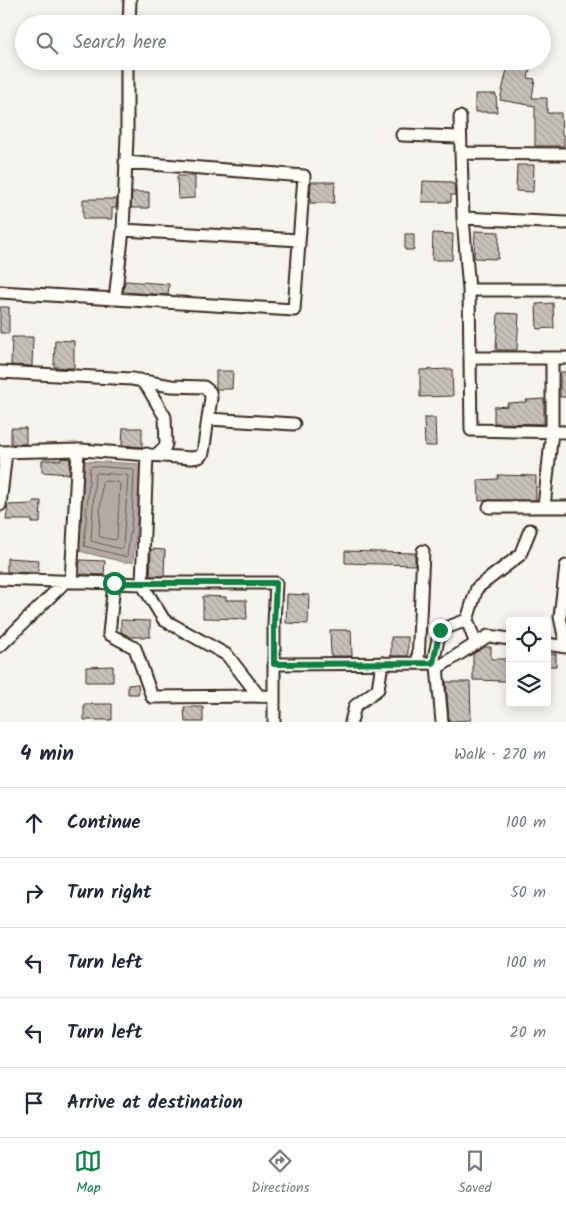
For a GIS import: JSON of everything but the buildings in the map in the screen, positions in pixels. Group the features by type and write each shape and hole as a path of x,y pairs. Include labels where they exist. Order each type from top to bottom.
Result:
{"street":[{"path":"129,15 130,0"},
{"path":"115,299 123,230 127,70"},
{"path":"460,117 463,218 469,290 471,430 566,432"},
{"path":"402,135 460,136"},
{"path":"461,153 566,154"},
{"path":"0,292 294,310 304,176 125,162"},
{"path":"463,218 566,223"},
{"path":"123,230 299,240"},
{"path":"469,290 566,290"},
{"path":"470,358 566,358"},
{"path":"544,507 552,431 552,358"},
{"path":"0,372 140,380 171,386 204,387 210,392 211,398 203,453 199,457 78,450 3,452 0,505"},
{"path":"140,380 148,388 165,417 166,447 151,454"},
{"path":"208,419 294,424"},
{"path":"0,646 68,582 78,450"},
{"path":"151,454 142,584 164,620 226,655 259,696"},
{"path":"489,507 566,508"},
{"path":"476,644 467,620 477,588 520,554 530,530"},
{"path":"418,663 423,551"},
{"path":"551,644 566,646 560,618 566,566"},
{"path":"0,579 142,584 276,583 274,722"},
{"path":"114,583 109,634 135,648 152,697 273,696"},
{"path":"442,722 435,666 440,630 467,620"},
{"path":"274,664 418,663 435,666 488,636 506,638"},
{"path":"351,722 355,706 378,689 382,663"}],"water":[{"path":"85,461 140,464 133,562 124,562 79,551"}],"route":[{"path":"114,583 276,583 274,664 433,663 440,630"}]}
